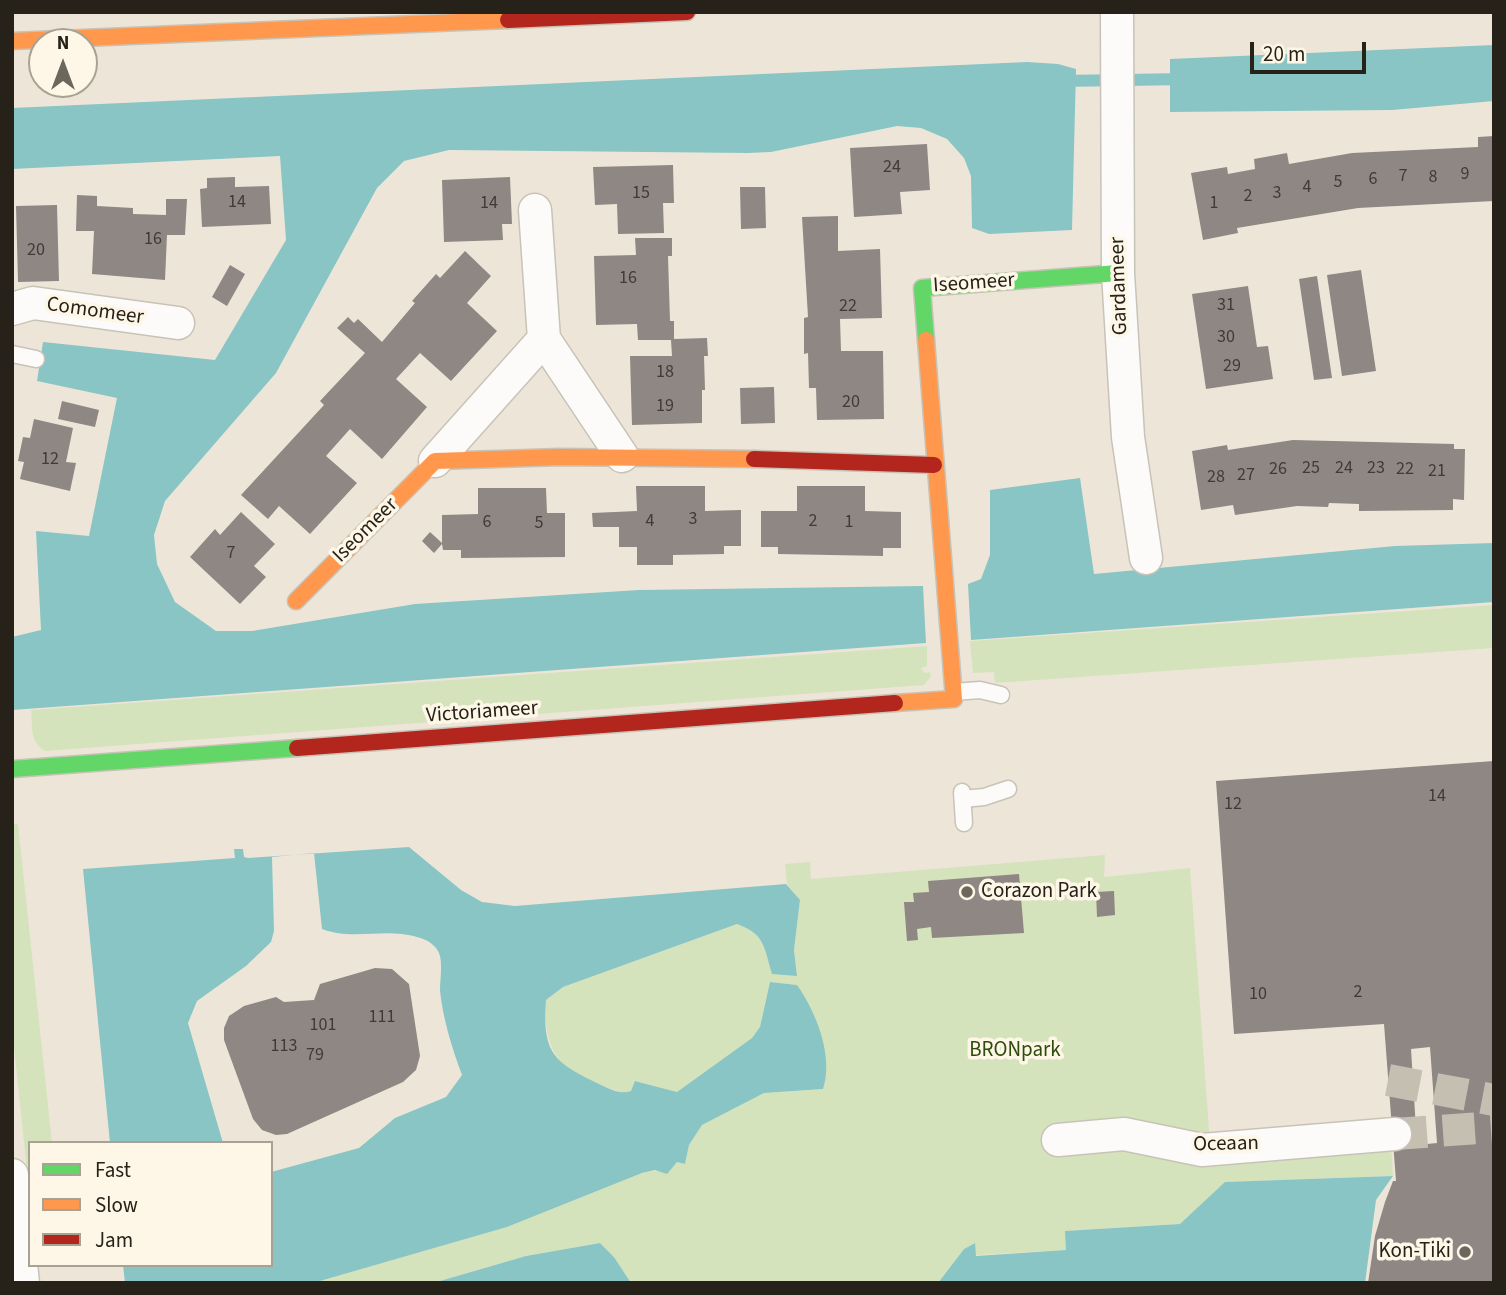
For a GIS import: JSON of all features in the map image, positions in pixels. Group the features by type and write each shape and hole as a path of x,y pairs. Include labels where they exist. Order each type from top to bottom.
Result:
{"street":[{"path":"12,41 687,12"},
{"name":"Gardameer","path":"1117,25 1118,273 1128,437 1146,558"},
{"path":"536,210 544,339 622,456"},
{"name":"Iseomeer","path":"954,696 922,288 1118,273"},
{"name":"Comomeer","path":"12,309 33,303 178,323"},
{"name":"Iseomeer","path":"296,601 435,461 544,339"},
{"path":"435,461 522,456 622,456 934,465"},
{"name":"Victoriameer","path":"12,769 954,696"},
{"name":"Oceaan","path":"1058,1140 1124,1134 1202,1150 1395,1134"},
{"path":"13,1189 23,1283"}],"lane":[{"path":"12,354 36,359"},
{"path":"954,696 980,690 1001,695"},
{"path":"964,823 962,795 984,797 1008,789"}],"green space":[{"path":"1494,605 1494,648 995,683 994,672 973,673 970,641"},
{"path":"927,646 927,666 921,668 924,673 930,672 931,676 924,685 45,751 36,743 32,728 31,710"},
{"path":"12,824 18,824 52,1141 28,1141 28,1181 12,1027"},
{"name":"BRONpark","path":"1105,855 1104,877 1190,868 1211,1157 1391,1143 1393,1176 1226,1182 1181,1224 1066,1231 1067,1250 976,1255 974,1243 964,1249 938,1283 631,1283 614,1257 600,1243 526,1256 433,1283 313,1283 507,1227 642,1173 670,1168 677,1162 685,1164 689,1145 702,1125 764,1093 823,1089 812,1013 797,985 770,982 760,1027 752,1038 677,1092 636,1081 631,1091 624,1093 588,1080 563,1063 554,1052 549,1039 546,1000 563,987 737,924 753,932 762,942 772,973 797,976 794,950 800,901 787,884 785,864 810,862 811,879"}],"water":[{"path":"1494,45 1494,101 1392,110 1170,112 1170,59"},
{"path":"1027,62 1058,64 1076,69 1072,230 989,234 972,228 971,176 964,158 947,139 921,128 897,126 771,152 449,150 404,161 377,188 276,373 165,501 154,535 157,564 175,602 216,631 252,631 415,604 639,590 923,586 926,643 12,710 12,637 41,630 36,531 89,536 117,398 37,381 43,342 215,360 286,240 280,156 12,169 12,108"},
{"path":"1080,478 1094,574 1395,546 1494,543 1494,602 971,640 968,584 981,579 990,555 990,490"},
{"path":"409,847 461,890 482,902 515,906 786,884 800,900 794,950 797,976 772,974 765,949 758,937 737,924 563,987 546,1000 546,1033 549,1045 561,1062 607,1088 619,1092 631,1091 635,1081 677,1092 752,1038 760,1027 770,982 797,985 811,1008 825,1049 826,1076 823,1089 764,1093 702,1125 689,1145 685,1164 677,1162 667,1174 655,1170 642,1173 507,1227 313,1283 125,1283 123,1267 273,1267 273,1171 359,1148 395,1118 446,1097 462,1075 443,1012 440,991 441,962 433,944 407,935 342,934 322,929 314,853"},
{"path":"234,849 243,849 244,857 296,855 272,857 274,931 271,942 246,966 197,1001 188,1023 222,1141 110,1141 83,869 235,858"},
{"path":"1393,1176 1376,1200 1365,1283 938,1283 964,1249 975,1243 976,1256 1066,1250 1065,1231 1180,1224 1225,1182"},
{"path":"600,1243 614,1257 631,1283 433,1283 526,1256"}],"building":[{"path":"1494,136 1494,201 1358,208 1237,228 1238,233 1203,240 1191,173 1227,167 1228,174 1255,169 1254,159 1287,153 1289,164 1352,153 1478,147 1478,137"},
{"path":"927,144 930,190 900,192 902,214 854,217 850,148"},
{"path":"673,165 674,203 663,203 664,233 618,234 617,204 595,205 593,167"},
{"path":"235,177 235,187 269,186 271,224 202,227 200,189 207,188 207,178"},
{"path":"510,177 512,224 502,224 503,240 444,242 442,180"},
{"path":"740,187 765,187 766,228 741,229"},
{"path":"77,195 97,196 97,206 133,208 133,214 166,215 166,199 187,199 185,235 167,235 165,280 92,274 94,231 76,231"},
{"path":"57,205 59,281 18,282 16,206"},
{"path":"838,216 838,251 880,249 882,318 840,319 841,351 883,351 884,419 817,420 816,388 809,388 808,353 804,354 804,318 808,317 802,217"},
{"path":"635,238 672,238 672,256 668,256 670,321 674,321 674,339 707,338 702,423 632,425 630,356 672,356 671,340 638,340 637,324 596,325 594,256 636,255"},
{"path":"465,251 491,276 467,303 497,331 451,381 420,353 396,379 427,407 382,459 350,429 326,456 357,483 310,534 279,506 268,519 241,495 324,405 320,401 365,353 337,328 348,317 354,323 358,319 382,342 436,274 440,278"},
{"path":"230,265 245,274 227,306 212,297"},
{"path":"1361,270 1376,371 1342,376 1327,275"},
{"path":"1317,276 1332,378 1314,380 1299,279"},
{"path":"1248,286 1257,347 1268,346 1273,379 1206,389 1192,294"},
{"path":"774,387 775,423 741,424 740,388"},
{"path":"62,401 99,410 95,427 58,419"},
{"path":"34,419 73,428 66,462 76,463 70,491 20,479 24,462 18,461 23,437 30,438"},
{"path":"1293,440 1454,444 1454,449 1465,449 1464,500 1453,499 1453,510 1359,511 1359,504 1329,503 1328,507 1297,506 1235,515 1233,505 1201,510 1192,451 1227,445 1228,450"},
{"path":"636,486 705,486 705,511 741,510 741,546 724,546 724,554 673,555 673,565 637,565 637,547 619,547 619,527 593,527 592,513 637,511"},
{"path":"797,486 865,486 865,511 901,512 901,548 883,548 883,556 778,554 778,547 761,547 761,511 797,511"},
{"path":"478,488 546,488 547,513 565,513 565,557 461,558 461,550 443,550 442,544 434,553 422,541 430,532 442,543 442,515 478,514"},
{"path":"241,512 275,544 254,566 266,577 240,604 190,557 215,529 220,535"},
{"path":"1494,761 1494,1283 1368,1283 1375,1236 1393,1181 1396,1181 1384,1024 1234,1034 1216,781","holes":["1430,1047 1437,1143 1417,1145 1411,1049"]},
{"path":"1019,874 1024,933 932,938 931,927 917,929 918,940 907,941 904,902 914,902 913,893 929,892 928,881"},
{"path":"1114,891 1115,915 1097,917 1096,892"},
{"path":"375,968 392,969 409,984 420,1056 416,1070 403,1082 287,1134 276,1135 262,1130 253,1119 224,1040 224,1028 229,1016 244,1006 276,997 284,1002 314,1000 320,984"}],"waterway":[{"path":"1061,81 1186,79"}],"tunnel":[{"path":"1388,1080 1494,1100"},
{"path":"1395,1134 1494,1127"}],"traffic: fast":[{"path":"926,340 922,288 1118,273"},
{"path":"12,769 297,748"}],"traffic: slow":[{"path":"12,41 508,20"},
{"path":"895,703 954,699 926,340"},
{"path":"296,601 435,461 560,457 754,459"}],"traffic: jam":[{"path":"508,20 687,12"},
{"path":"754,459 934,465"},
{"path":"297,748 895,703"}],"place":[{"name":"Corazon Park","path":"967,892"},
{"name":"Kon-Tiki","path":"1465,1252"}]}
